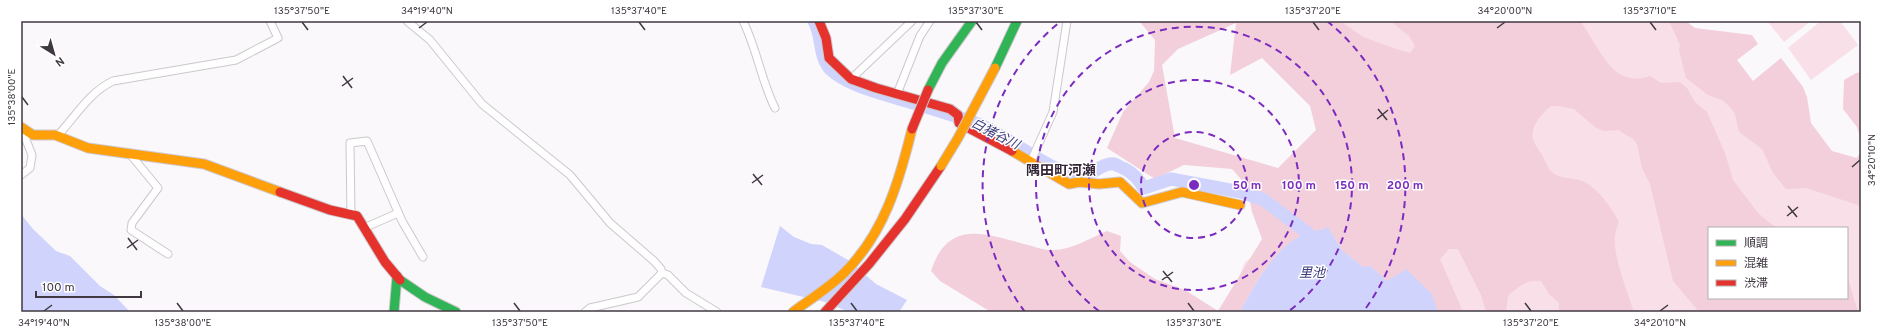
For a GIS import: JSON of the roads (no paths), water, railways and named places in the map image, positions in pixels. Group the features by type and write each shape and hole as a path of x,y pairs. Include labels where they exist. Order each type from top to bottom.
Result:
{"main road":[{"path":"819,21 826,38 829,58 851,78 897,94 950,109 958,117 960,123 992,139 1069,184 1079,182 1099,184 1120,182 1137,200 1142,203 1182,192 1240,205"},
{"path":"793,312 844,272 863,250 877,230 901,176 912,129 928,90 942,63 972,21"},
{"path":"825,312 869,264 905,220 958,138 995,68 1017,21"},
{"path":"21,127 33,135 55,135 88,148 204,164 330,210 357,216 397,276 407,286 435,303 456,312"},
{"path":"394,312 397,276"}],"street":[{"path":"55,135 60,133 101,86 113,81 236,60 278,38 270,21"},
{"path":"408,21 430,40 482,104 570,175 610,223 654,261 661,269 662,273 668,276 686,293 717,312"},
{"path":"743,21 750,35 767,93 775,108"},
{"path":"851,78 912,21"},
{"path":"1031,161 1053,112 1067,21"},
{"path":"897,94 920,36 928,22"},
{"path":"21,127 32,155 30,168 21,175"},
{"path":"351,215 350,143 367,141 398,213 423,256"},
{"path":"130,154 158,188 132,223 131,230 168,254"},
{"path":"364,228 398,213"},
{"path":"585,312 590,308 638,297 662,273"}],"water":[{"path":"21,214 33,229 56,251 70,256 100,286 114,295 130,312 21,312"},
{"path":"780,226 794,237 811,244 822,245 848,260 876,284 907,300 899,312 849,312 825,302 761,287"},
{"name":"里池","path":"1328,227 1342,250 1363,267 1370,266 1387,281 1406,269 1432,294 1438,312 1240,312 1271,261 1288,244 1305,234"}],"waterway":[{"name":"白猪谷川","path":"814,21 819,33 822,52 826,64 836,74 852,83 978,124 1002,136 1049,165 1074,176 1084,176 1109,164 1114,164 1131,173 1144,188 1171,179 1241,192 1264,200 1318,241 1321,246"}],"district":[{"name":"隅田町河瀬","path":"1061,171"}]}
